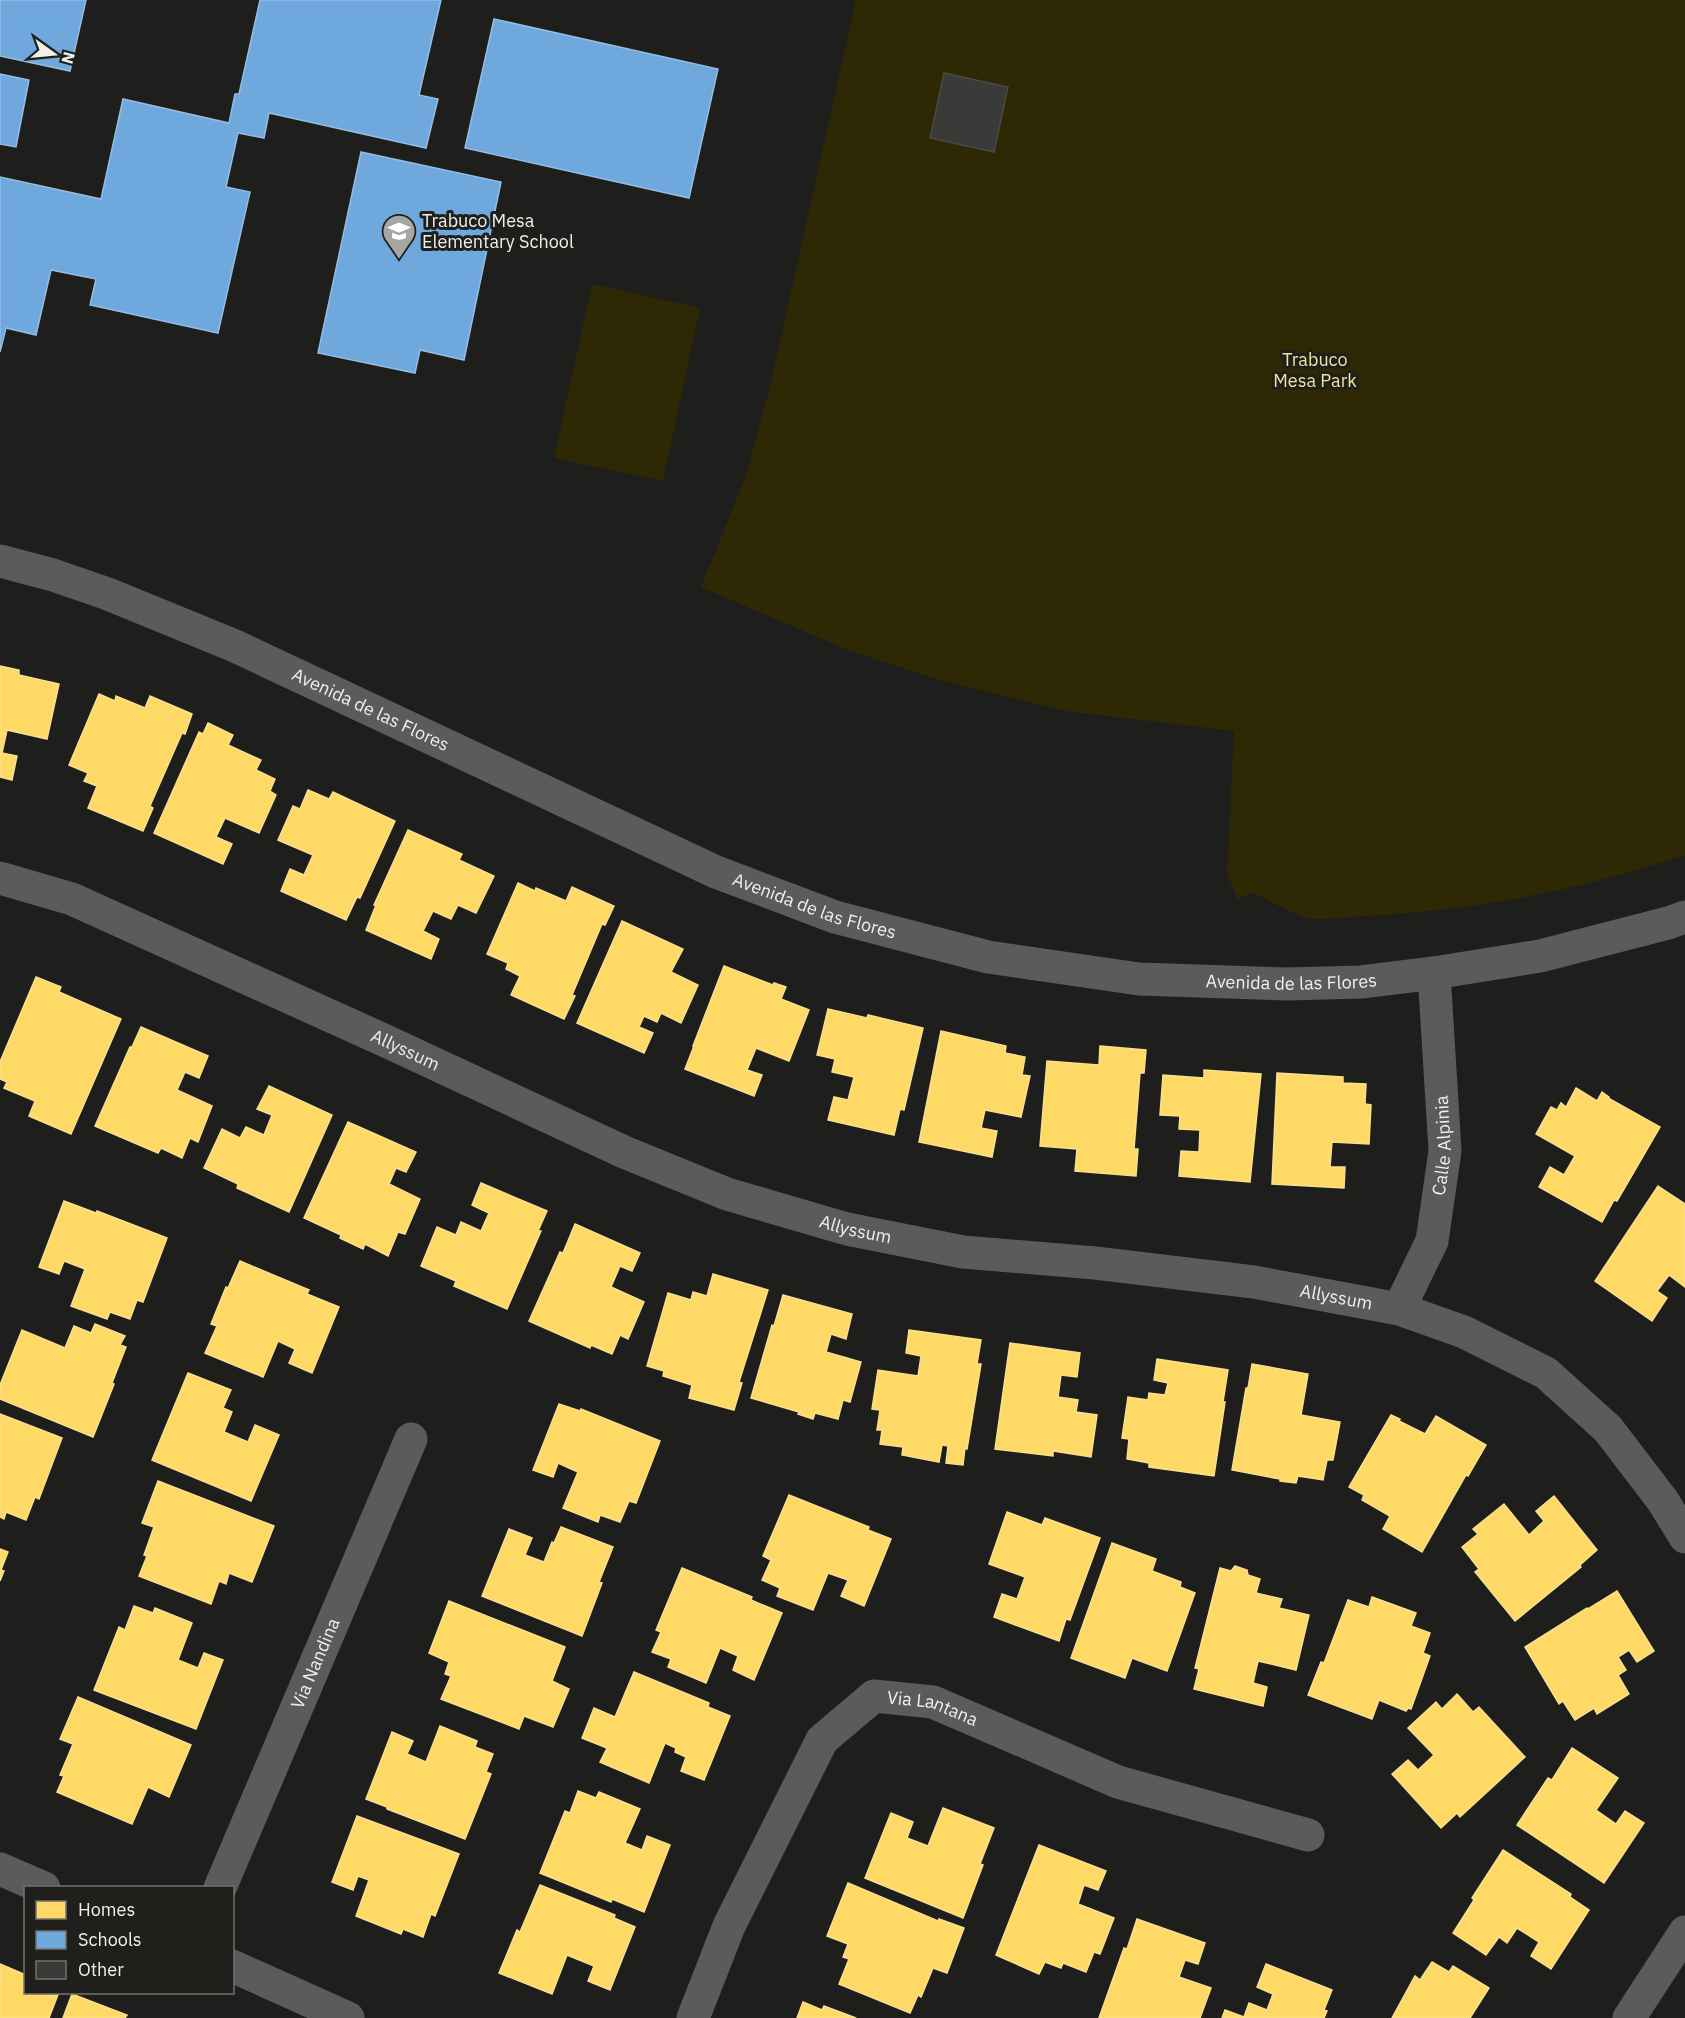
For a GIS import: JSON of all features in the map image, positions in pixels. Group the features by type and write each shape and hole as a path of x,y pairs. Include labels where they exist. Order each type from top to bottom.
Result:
{"street":[{"name":"Avenida de las Flores","path":"0,561 53,575 108,594 235,646 716,872 835,917 988,957 1139,979 1287,984 1361,982 1540,956 1685,917"},
{"name":"Allyssum","path":"0,878 72,899 624,1152 727,1194 847,1229 963,1252 1095,1263 1254,1282 1399,1309 1464,1332 1546,1373 1608,1429 1663,1501 1685,1537"},
{"name":"Calle Alpinia","path":"1399,1309 1432,1241 1445,1151 1434,973"},
{"name":"Via Nandina","path":"220,1886 411,1439"},
{"name":"Via Lantana","path":"693,2018 729,1926 822,1740 874,1696 933,1702 1118,1782 1308,1835"},
{"path":"0,1869 42,1886"},
{"path":"1629,2018 1685,1932"},
{"path":"234,1967 348,2018"}],"green space":[{"name":"Trabuco Mesa Park","path":"856,0 1685,0 1685,855 1606,879 1485,904 1403,913 1326,919 1307,918 1253,892 1238,899 1227,874 1234,731 1065,711 936,679 845,649 701,587 745,478 769,391"},
{"path":"592,284 700,308 663,481 554,458"}],"building: Homes":[{"path":"0,666 19,670 19,675 59,684 47,739 7,730 2,753 17,756 12,780 0,777"},
{"path":"99,694 115,701 116,696 145,708 150,696 192,714 185,734 182,733 150,806 153,808 143,831 88,808 97,786 84,781 88,773 69,765"},
{"path":"208,723 233,735 228,745 261,760 256,770 275,779 270,791 276,795 259,833 225,818 216,837 232,844 223,864 154,833 199,732 203,734"},
{"path":"308,790 329,799 333,792 395,821 360,898 357,897 346,920 281,891 290,869 304,875 313,855 278,840 293,806 300,809"},
{"path":"408,830 462,854 459,860 494,876 476,913 458,905 451,919 433,911 423,931 439,939 431,959 366,930 376,905 374,905"},
{"path":"518,883 566,901 572,887 614,906 605,925 602,924 564,1019 511,995 520,976 506,969 508,963 487,954"},
{"path":"622,921 683,949 671,972 698,985 681,1023 661,1013 657,1022 644,1016 639,1027 653,1033 644,1053 577,1023"},
{"path":"724,966 773,985 774,983 786,987 781,999 809,1010 789,1061 756,1048 747,1070 762,1075 754,1096 685,1069"},
{"path":"36,977 61,987 59,992 121,1019 71,1134 29,1116 35,1101 4,1088 7,1082 0,1079 0,1062"},
{"path":"828,1009 867,1018 868,1015 923,1028 904,1110 900,1109 894,1135 828,1120 834,1097 848,1100 854,1077 832,1072 835,1059 817,1055"},
{"path":"141,1027 208,1056 199,1078 185,1072 177,1090 212,1106 198,1142 190,1138 182,1158 161,1148 158,1153 95,1126"},
{"path":"941,1031 1006,1046 1005,1053 1025,1057 1022,1075 1030,1076 1021,1117 985,1110 981,1128 997,1131 992,1157 919,1142"},
{"path":"1100,1046 1146,1050 1144,1073 1140,1073 1134,1149 1138,1149 1136,1176 1075,1171 1077,1149 1040,1146 1047,1061 1099,1065"},
{"path":"1204,1070 1261,1074 1250,1182 1179,1176 1181,1151 1199,1152 1200,1130 1179,1129 1180,1116 1160,1115 1163,1075 1204,1078"},
{"path":"1277,1073 1343,1077 1343,1083 1366,1084 1365,1104 1371,1105 1369,1144 1332,1142 1330,1167 1345,1167 1344,1188 1272,1184"},
{"path":"269,1086 332,1115 289,1212 237,1188 238,1184 204,1168 222,1129 240,1138 246,1127 264,1135 272,1115 257,1109"},
{"path":"1576,1088 1597,1101 1602,1092 1608,1098 1660,1127 1617,1201 1614,1200 1602,1222 1539,1187 1550,1167 1564,1175 1575,1156 1536,1134 1551,1107 1557,1110 1561,1103 1566,1107"},
{"path":"348,1122 416,1152 406,1172 396,1168 389,1184 420,1199 405,1234 398,1232 388,1256 365,1244 363,1249 340,1238 341,1235 304,1218"},
{"path":"481,1183 547,1211 538,1231 541,1231 507,1309 454,1286 456,1281 421,1266 437,1227 456,1235 461,1222 481,1231 489,1213 472,1205"},
{"path":"1658,1186 1685,1204 1685,1287 1669,1275 1657,1291 1667,1298 1652,1321 1595,1281"},
{"path":"64,1201 167,1238 143,1302 137,1300 130,1319 110,1312 107,1319 71,1306 85,1269 64,1261 59,1274 39,1267"},
{"path":"575,1224 640,1253 632,1271 620,1266 611,1287 644,1302 628,1339 620,1335 612,1354 591,1345 590,1348 529,1321"},
{"path":"240,1261 309,1290 307,1294 339,1307 312,1373 289,1363 295,1349 278,1341 263,1377 205,1353 217,1326 211,1324 226,1287 228,1288"},
{"path":"713,1274 768,1290 739,1382 742,1383 734,1410 689,1398 692,1385 663,1376 664,1371 647,1366 668,1293 691,1300 693,1292 707,1296"},
{"path":"783,1295 852,1314 846,1339 831,1334 826,1352 861,1362 850,1402 843,1400 838,1419 815,1413 813,1419 798,1414 799,1412 751,1398"},
{"path":"95,1324 125,1336 120,1345 126,1347 93,1437 0,1399 0,1385 22,1330 65,1348 74,1326 91,1333"},
{"path":"909,1330 981,1340 977,1364 981,1364 963,1465 946,1463 948,1446 942,1445 939,1462 902,1455 903,1447 880,1444 882,1430 877,1430 880,1410 872,1409 878,1370 918,1376 921,1356 906,1353"},
{"path":"1010,1343 1080,1353 1077,1377 1061,1375 1058,1397 1078,1400 1076,1412 1097,1415 1091,1457 1053,1451 1053,1456 995,1449"},
{"path":"1157,1359 1228,1370 1214,1476 1149,1467 1149,1463 1127,1459 1129,1439 1122,1438 1128,1397 1148,1400 1149,1393 1165,1395 1168,1383 1154,1380"},
{"path":"1252,1364 1308,1374 1301,1415 1340,1422 1333,1460 1327,1460 1323,1480 1298,1476 1296,1483 1232,1470"},
{"path":"188,1373 231,1390 223,1408 232,1412 224,1432 248,1442 255,1425 279,1435 251,1501 152,1460"},
{"path":"559,1404 580,1411 581,1409 660,1441 636,1503 629,1501 620,1522 600,1515 598,1522 563,1508 578,1472 558,1463 553,1477 533,1470"},
{"path":"0,1414 62,1438 39,1499 35,1497 26,1520 6,1512 4,1519 0,1517"},
{"path":"1391,1415 1425,1434 1436,1416 1486,1445 1422,1552 1383,1529 1390,1516 1362,1500 1364,1495 1349,1487"},
{"path":"158,1481 274,1526 252,1582 229,1573 226,1584 219,1581 211,1604 139,1576 154,1527 142,1523"},
{"path":"789,1495 869,1527 868,1530 891,1539 864,1606 841,1596 848,1580 828,1573 813,1610 777,1596 780,1588 762,1580 771,1560 763,1556"},
{"path":"1554,1496 1597,1550 1580,1565 1581,1567 1515,1621 1475,1572 1479,1569 1462,1547 1478,1534 1473,1529 1504,1504 1529,1535 1544,1521 1536,1511"},
{"path":"1007,1512 1042,1525 1045,1518 1100,1538 1070,1620 1066,1619 1059,1641 994,1617 1002,1594 1017,1599 1025,1577 989,1564"},
{"path":"561,1527 613,1547 582,1636 482,1596 509,1529 532,1538 525,1555 544,1562"},
{"path":"1112,1543 1156,1559 1152,1571 1181,1582 1180,1587 1195,1593 1167,1671 1132,1658 1125,1678 1071,1658"},
{"path":"0,1549 8,1552 1,1570 4,1571 0,1581"},
{"path":"1235,1566 1247,1570 1248,1575 1260,1579 1256,1593 1282,1599 1279,1608 1309,1615 1296,1670 1258,1661 1253,1683 1267,1687 1263,1706 1194,1689 1199,1669 1195,1668 1220,1568 1231,1571"},
{"path":"682,1568 752,1597 751,1600 782,1613 754,1680 733,1670 738,1656 720,1648 706,1683 668,1667 671,1659 652,1652 661,1632 656,1630"},
{"path":"1617,1591 1654,1651 1637,1662 1629,1650 1618,1657 1626,1670 1618,1675 1629,1694 1597,1714 1594,1708 1575,1720 1563,1701 1559,1704 1525,1647"},
{"path":"1372,1597 1416,1613 1411,1626 1430,1633 1423,1653 1430,1656 1411,1709 1408,1708 1406,1711 1379,1700 1372,1719 1308,1695 1321,1662 1324,1663 1348,1600 1369,1607"},
{"path":"449,1601 565,1647 552,1681 569,1689 553,1727 524,1716 519,1729 441,1699 451,1676 445,1674 449,1662 429,1653"},
{"path":"134,1606 153,1613 155,1608 192,1623 178,1660 198,1668 204,1653 223,1660 196,1729 94,1690 119,1627 125,1630"},
{"path":"634,1672 709,1703 708,1707 730,1716 704,1780 681,1771 686,1757 675,1752 676,1748 665,1743 649,1783 600,1762 607,1748 582,1738 594,1708 615,1717"},
{"path":"1457,1694 1473,1712 1479,1707 1525,1757 1460,1817 1457,1813 1441,1828 1392,1774 1408,1760 1418,1770 1434,1755 1408,1728 1436,1702 1442,1709"},
{"path":"78,1697 191,1745 169,1797 148,1787 132,1824 57,1792 64,1776 60,1775 73,1744 60,1739"},
{"path":"440,1726 477,1741 475,1747 493,1754 486,1772 491,1774 465,1839 366,1799 392,1732 413,1741 407,1754 426,1762"},
{"path":"1572,1748 1618,1778 1596,1810 1616,1824 1625,1811 1644,1823 1604,1883 1517,1825 1548,1778 1552,1780"},
{"path":"578,1791 596,1798 599,1792 640,1809 625,1843 642,1850 647,1836 670,1845 644,1912 612,1899 611,1902 540,1873 565,1811 570,1813"},
{"path":"943,1808 994,1828 963,1918 865,1878 891,1813 913,1822 907,1838 928,1846"},
{"path":"357,1816 459,1854 435,1916 431,1914 423,1937 403,1929 401,1934 356,1916 369,1880 358,1876 353,1890 332,1882"},
{"path":"1039,1845 1106,1871 1098,1890 1084,1885 1078,1904 1114,1918 1100,1954 1094,1952 1086,1972 1063,1963 1061,1968 1045,1962 1039,1974 996,1955"},
{"path":"1503,1850 1571,1894 1570,1897 1589,1910 1551,1969 1531,1956 1539,1942 1517,1928 1507,1943 1499,1937 1486,1955 1453,1933"},
{"path":"848,1883 938,1921 939,1919 964,1928 947,1973 933,1968 921,1997 918,1995 910,2013 839,1984 849,1959 843,1957 848,1944 827,1936"},
{"path":"540,1885 615,1915 614,1918 635,1927 610,1990 588,1981 594,1966 567,1955 552,1994 499,1973 517,1930 520,1932"},
{"path":"1137,1919 1205,1943 1198,1964 1185,1960 1179,1977 1211,1988 1200,2018 1099,2018"},
{"path":"1432,1962 1449,1972 1453,1966 1489,1988 1470,2018 1392,2018 1415,1976 1420,1980"},
{"path":"0,1964 24,1974 24,1994 58,1994 49,2018 0,2018"},
{"path":"1266,1964 1332,1990 1324,2010 1327,2011 1324,2018 1222,2018 1225,2010 1244,2017 1249,2003 1267,2010 1273,1994 1257,1987"},
{"path":"72,1994 127,2015 125,2018 63,2018"},
{"path":"803,2002 822,2010 824,2006 856,2018 797,2018"}],"building: Schools":[{"path":"0,0 86,0 70,71 0,56"},
{"path":"260,0 441,0 419,95 438,99 426,148 269,113 264,138 238,133 226,187 250,192 218,333 90,305 96,279 51,270 36,335 6,328 0,352 0,177 101,199 123,99 229,123 235,94 239,94"},
{"path":"494,19 718,69 689,198 465,148"},
{"path":"0,74 29,80 16,147 0,144"},
{"path":"361,152 501,182 464,360 420,350 415,373 318,353"}],"building: Other":[{"path":"944,73 1008,87 994,152 930,138"}],"place":[{"name":"Trabuco Mesa Elementary School","path":"399,260"}]}
